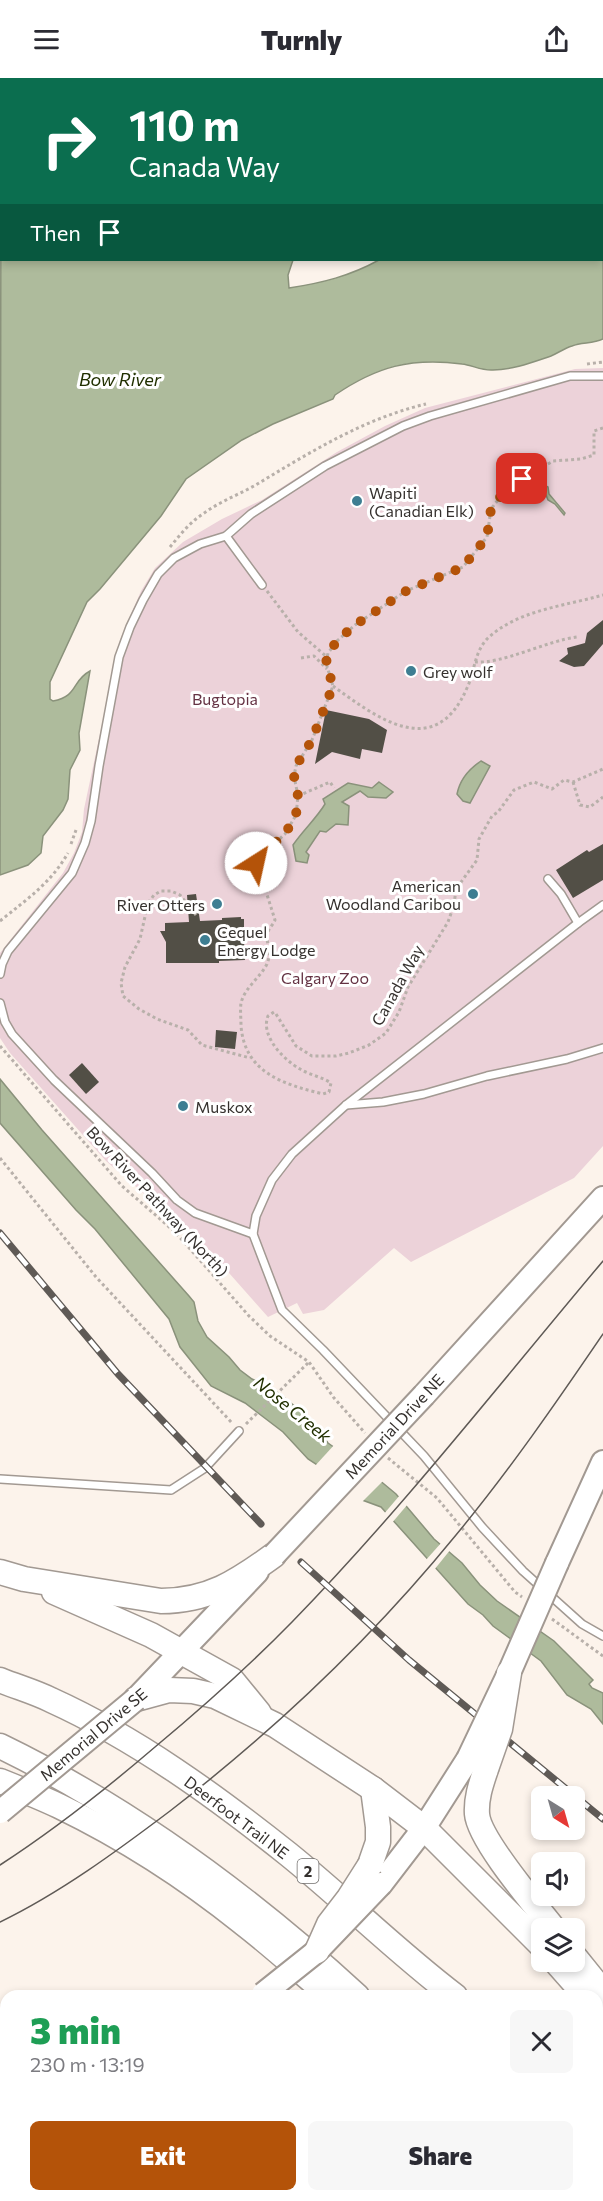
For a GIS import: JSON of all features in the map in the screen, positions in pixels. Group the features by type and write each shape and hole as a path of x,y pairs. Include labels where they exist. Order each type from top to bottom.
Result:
{"highway":[{"name":"Memorial Drive NE","path":"182,1652 424,1395 603,1198"},
{"path":"268,1990 317,1951 329,1924 349,1898 424,1828 477,1764 500,1729 509,1673 556,1563 603,1462"},
{"path":"0,1572 24,1579 161,1601 181,1601 216,1592 242,1578 274,1555"},
{"path":"24,1579 111,1617 232,1680 264,1719"},
{"name":"Memorial Drive SE","path":"0,1812 136,1699 182,1652"},
{"name":"Deerfoot Trail NE","path":"0,1680 50,1699 153,1756 205,1791 289,1855 448,1990"},
{"path":"136,1699 169,1690 193,1691 215,1696 264,1719 373,1789 424,1828 531,1935"},
{"path":"0,1746 73,1784 121,1812 168,1844 293,1938 350,1990"},
{"path":"477,1764 477,1816 484,1833 508,1870 545,1918"},
{"path":"0,1781 85,1820 135,1848 183,1879 243,1922 323,1990"},
{"path":"373,1789 378,1827 376,1875"},
{"path":"585,1970 601,1990"},
{"path":"565,1972 581,1990"}],"lane":[{"path":"0,974 8,951 72,873 85,843 91,821 120,657 130,627 143,600 158,574 174,558 200,544 226,536 251,514 326,466 403,426 430,416 570,376 603,376"},
{"path":"226,536 262,585"},
{"path":"548,879 561,894 578,922"},
{"path":"603,905 578,922 346,1106 292,1154 272,1180 256,1216 253,1234 282,1310 331,1357 424,1456 482,1527 523,1571 582,1624 603,1636"},
{"path":"0,1003 5,1022 12,1034 54,1080 152,1173 177,1200 195,1213 253,1234"},
{"path":"346,1106 424,1094 603,1048"},
{"path":"0,1479 171,1490 205,1468 239,1431"}],"path":[{"path":"603,428 594,431 594,455 581,459 553,460 507,488 491,509 487,537 463,567 406,591 355,625 338,640 327,657 328,671 333,686 389,723 415,729 432,726 452,715 458,708 471,679 478,650 500,629 554,606 603,596"},
{"path":"262,585 298,632 327,657"},
{"path":"476,662 490,662 559,639 577,637"},
{"path":"301,658 314,656 328,671"},
{"path":"250,1059 242,1038 241,1003 268,962 270,951 268,932 275,920 256,863 255,852 258,847 276,842 285,834 296,815 298,796 294,776 296,766 312,740 333,686"},
{"name":"Canada Way","path":"250,1059 261,1070 281,1079 323,1094 329,1092 331,1083 299,1069 275,1046 266,1025 268,1016 274,1012 297,1046 312,1056 336,1056 349,1053 369,1045 386,1034 399,1012 408,987 448,922 454,905 456,889 477,860 479,839 492,816 498,812 514,790 534,782 552,789 564,780 573,783 603,769"},
{"path":"298,796 330,782 334,788"},
{"path":"573,783 580,805 590,807 603,797"},
{"path":"196,915 180,895 171,891 161,891 154,896 148,903 140,939 125,967 121,983 123,996 139,1010 188,1030 202,1044 211,1049 250,1059"},
{"path":"248,933 268,932"},
{"name":"Bow River Pathway (North)","path":"0,1046 122,1186 176,1232 249,1316 270,1336 309,1362"},
{"path":"0,1158 96,1277 239,1431 309,1362 334,1398 372,1440"},
{"path":"387,1457 436,1498 515,1592 524,1598"},
{"path":"549,1617 603,1656"}],"green space":[{"name":"Calgary Zoo","path":"603,368 603,1146 574,1178 411,1262 394,1248 324,1310 303,1314 297,1303 268,1317 206,1247 106,1161 10,1053 0,1038 0,953 63,873 74,853 82,832 84,809 120,640 141,591 155,568 183,542 222,519 262,500 337,452 425,408 575,369"}],"water":[{"name":"Bow River","path":"1,261 293,261 288,275 289,288 336,278 377,261 603,261 603,339 576,345 551,356 508,369 489,370 462,364 426,362 410,363 380,371 350,385 335,395 333,399 273,424 242,440 186,479 161,516 87,602 50,682 50,699 53,701 61,699 67,696 80,679 90,671 79,733 80,750 70,770 68,799 63,810 43,836 41,853 28,865 0,875"},
{"path":"542,484 548,487 549,494 565,513 564,515 555,504 548,500 546,495 534,495 532,489"},
{"path":"481,761 490,766 470,803 463,801 457,794 460,784 469,771"},
{"path":"379,782 393,792 386,798 368,797 360,791 342,802 349,806 348,825 336,824 326,832 320,831 306,852 309,855 307,863 296,861 293,845 325,804 323,799 348,783 372,788"},
{"name":"Nose Creek","path":"0,1079 194,1302 198,1321 207,1337 240,1370 252,1379 273,1389 311,1419 328,1443 396,1494 434,1539 462,1563 497,1601 554,1641 593,1680 589,1684 592,1688 603,1693 603,1724 591,1709 567,1695 541,1661 493,1626 468,1604 381,1507 354,1497 308,1459 283,1432 245,1403 211,1386 180,1347 169,1319 95,1229 0,1123"}],"pier":[{"path":"335,1444 384,1480 361,1503 339,1492 314,1467"},
{"path":"400,1495 408,1504 391,1524 383,1515"},
{"path":"442,1542 451,1549 434,1570 425,1561"}],"building":[{"path":"603,620 603,644 584,666 574,667 559,661 568,654 567,648 585,643 587,633"},
{"path":"326,710 369,719 387,730 382,753 362,749 360,759 332,752 315,764"},
{"path":"603,844 603,880 573,898 556,870 587,850 589,852"},
{"name":"Cequel Energy Lodge","path":"196,894 200,921 241,917 244,919 244,928 248,928 249,939 244,939 245,960 219,961 219,963 166,963 166,942 160,931 165,931 165,923 189,922 187,895"},
{"path":"216,1030 237,1032 235,1049 215,1047"},
{"path":"82,1063 99,1082 86,1094 69,1075"}],"tram line":[{"path":"0,1865 60,1823 118,1778 208,1701 276,1638 373,1535 603,1261"},
{"path":"0,1922 66,1885 150,1826 247,1748 321,1681 391,1610 476,1511 550,1411 603,1334"}],"railway":[{"path":"0,1233 118,1374 261,1524"},
{"path":"301,1562 409,1660 603,1819"}],"place":[{"name":"Wapiti (Canadian Elk)","path":"357,501"},
{"name":"Grey wolf","path":"411,671"},
{"name":"American Woodland Caribou","path":"473,894"},
{"name":"River Otters","path":"217,904"},
{"name":"Cequel Energy Lodge","path":"205,940"},
{"name":"Muskox","path":"183,1106"}],"route":[{"path":"256,863 255,852 258,847 276,842 285,834 296,815 298,796 294,776 296,766 312,740 333,686 326,663 328,653 338,640 355,625 406,591 463,567 487,537 491,509 507,488 522,479"}],"park label":[{"name":"Bugtopia","path":"225,698"}]}
